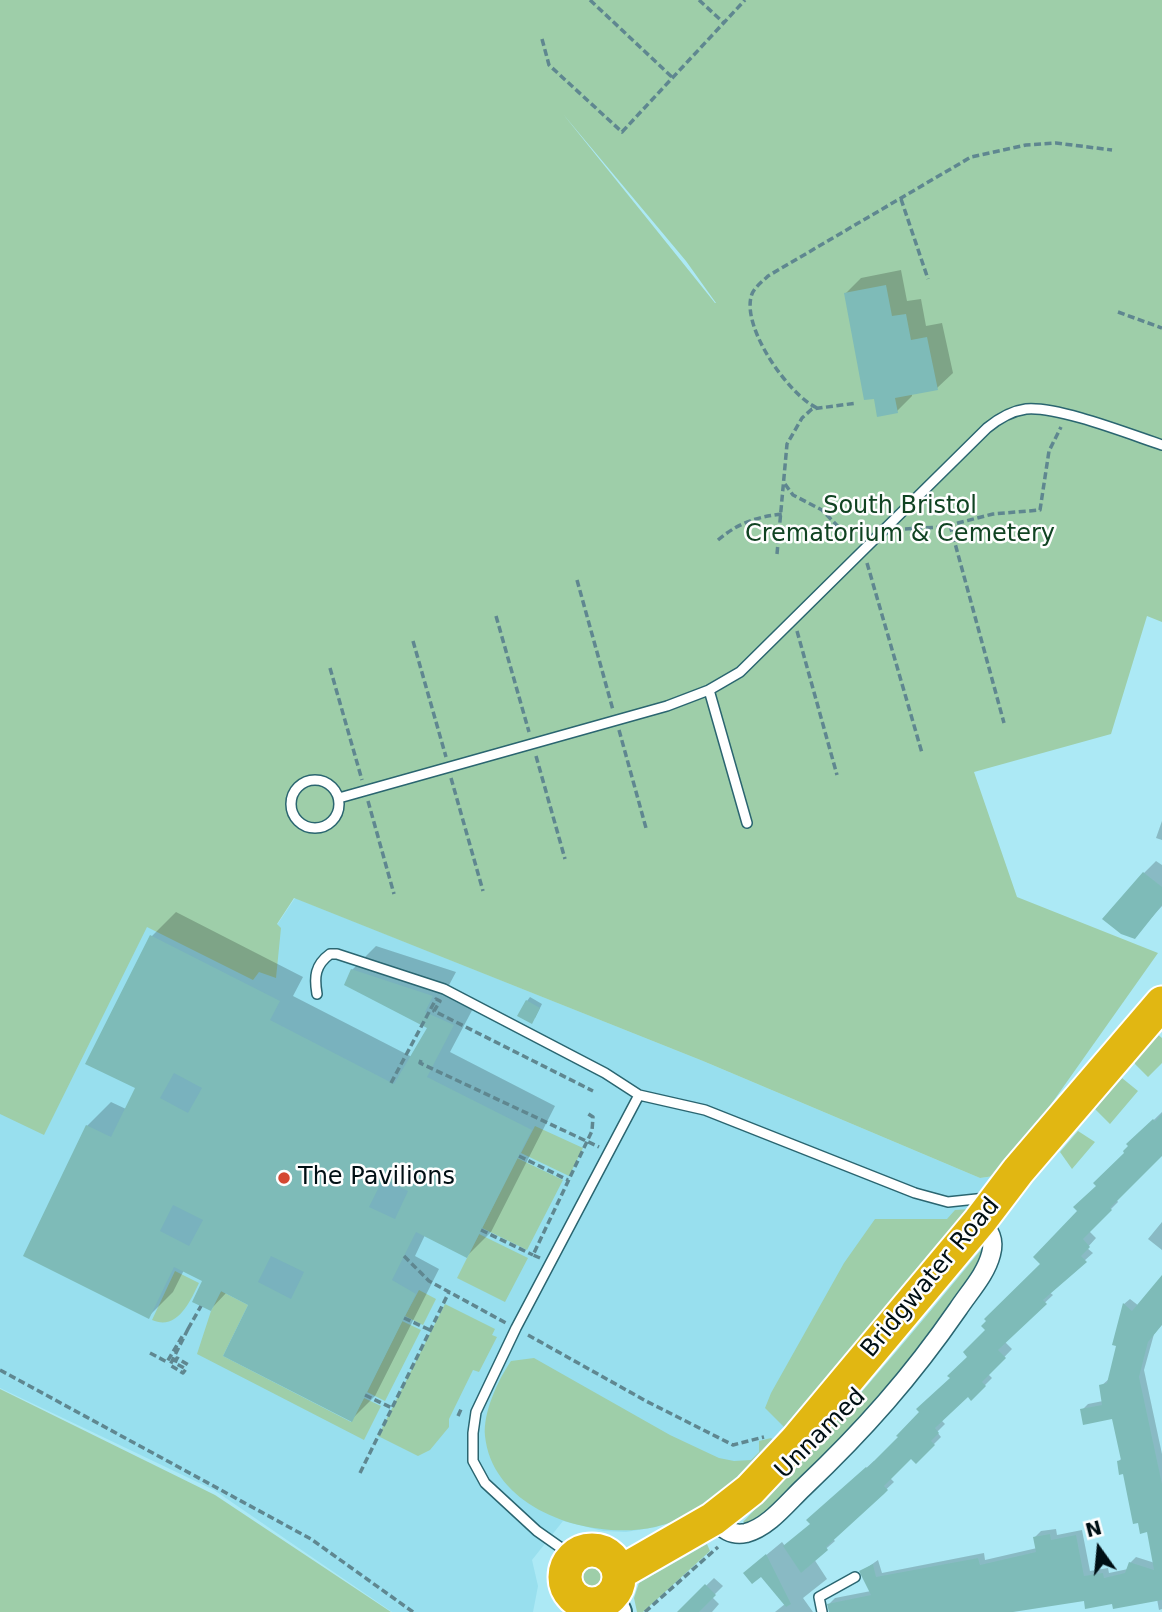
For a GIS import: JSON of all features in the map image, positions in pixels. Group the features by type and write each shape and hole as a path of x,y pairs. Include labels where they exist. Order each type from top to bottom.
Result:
{"highway":[{"name":"Bridgwater Road","path":"591,1590 684,1534 723,1526 750,1490 796,1441 1162,1003"}],"street":[{"name":"Unnamed","path":"723,1526 747,1532 766,1523 887,1403 986,1268 992,1251 990,1208"}],"lane":[{"path":"339,798 667,706 709,690 740,672 996,421 1009,413 1026,409 1049,410 1162,445"},
{"path":"709,690 747,823"},
{"path":"315,780 330,785 339,798 338,814 327,826 319,829 303,826 293,814 291,806 295,791 307,781 315,780"},
{"path":"317,994 317,967 330,954 337,954 444,989 605,1073 639,1095 705,1110 903,1188 948,1202 990,1208"},
{"path":"591,1590 537,1531 485,1483 473,1461 473,1433 476,1412 516,1328 639,1095"},
{"path":"822,1612 819,1597 855,1577"}],"path":[{"path":"590,0 673,78"},
{"path":"699,0 723,23"},
{"path":"542,39 548,65 622,132 745,0"},
{"path":"817,408 799,396 771,360 757,335 750,313 751,296 755,288 768,276 971,158 987,152 1056,143 1112,150"},
{"path":"901,198 928,279"},
{"path":"1118,312 1162,328"},
{"path":"777,554 787,444 792,434 802,418 812,409 857,403"},
{"path":"895,520 904,529 950,525 993,514 1040,510 1049,451 1066,415"},
{"path":"785,484 793,495 822,510 863,551 922,753"},
{"path":"718,540 741,524 782,514"},
{"path":"950,525 1004,723"},
{"path":"577,580 646,828"},
{"path":"793,619 837,775"},
{"path":"330,668 394,894"},
{"path":"391,1083 436,999 440,1001 434,1011 593,1091"},
{"path":"421,1060 420,1063 608,1151"},
{"path":"533,1255 592,1131 593,1117 587,1113"},
{"path":"519,1156 568,1180"},
{"path":"481,1230 546,1261"},
{"path":"404,1256 429,1281 733,1446 787,1431 796,1441"},
{"path":"360,1473 449,1292"},
{"path":"190,1366 177,1359 175,1363 186,1369 183,1373 170,1365 201,1306"},
{"path":"404,1318 430,1330"},
{"path":"150,1353 167,1362 188,1329"},
{"path":"0,1370 311,1539 413,1612"},
{"path":"365,1395 392,1408"},
{"path":"645,1612 723,1526"}],"shaded area":[{"path":"73,856 191,926 256,956 295,898 703,1061 980,1178 1001,1175 779,1432 783,1437 677,1520 626,1532 603,1531 563,1521 532,1560 538,1586 533,1612 392,1612 214,1490 0,1388 0,868"}],"green space":[{"name":"South Bristol Crematorium & Cemetery","path":"0,0 1162,0 1162,622 1147,616 1111,734 974,772 1017,897 1158,953 1001,1175 980,1178 703,1061 294,898 277,924 281,928 276,978 259,972 253,980 147,927 44,1135 0,1114","holes":["563,114 686,261 716,303"]},
{"path":"1157,1034 1162,1038 1162,1063 1148,1077 1135,1061"},
{"path":"1122,1078 1138,1091 1110,1124 1095,1109"},
{"path":"535,1126 583,1148 569,1176 521,1153"},
{"path":"1078,1131 1095,1142 1072,1169 1060,1152"},
{"path":"517,1158 563,1180 527,1250 482,1228"},
{"path":"970,1209 784,1427 765,1408 771,1393 844,1263 875,1219 947,1219 955,1210"},
{"path":"479,1234 528,1258 505,1302 457,1278"},
{"path":"985,1245 987,1254 883,1402 766,1516 748,1525 743,1522 867,1386"},
{"path":"175,1271 199,1283 182,1313 169,1322 152,1320"},
{"path":"419,1290 436,1299 423,1325 405,1316"},
{"path":"221,1291 248,1305 223,1356 351,1422 364,1398 381,1406 364,1440 197,1354 211,1311"},
{"path":"445,1304 495,1329 492,1335 497,1337 479,1372 473,1370 449,1419 449,1427 430,1450 418,1456 378,1436"},
{"path":"402,1321 421,1330 385,1401 367,1392"},
{"path":"534,1358 670,1435 719,1458 751,1460 759,1452 759,1441 771,1438 777,1443 722,1494 673,1522 630,1530 603,1529 549,1515 506,1484 492,1462 485,1436 489,1407 511,1361"},
{"path":"0,1389 215,1495 391,1612 0,1612"},
{"path":"707,1544 710,1551 643,1612 637,1612 634,1598 639,1583"},
{"path":"593,1561 603,1565 607,1575 603,1585 593,1589 583,1585 579,1575 583,1565"}],"building":[{"path":"886,285 892,316 906,314 911,340 927,337 938,390 895,398 898,413 877,417 874,399 864,400 844,293"},
{"path":"1143,872 1162,887 1162,905 1135,939 1121,934 1102,919"},
{"name":"The Pavilions","path":"150,935 280,1001 270,1020 394,1084 427,1028 344,985 351,969 433,996 425,1012 454,1025 427,1077 532,1130 467,1258 416,1232 392,1280 416,1294 352,1422 223,1356 248,1305 221,1291 211,1311 192,1302 202,1281 174,1267 149,1319 23,1256 86,1125 111,1137 135,1088 85,1064","holes":["174,1073 202,1088 188,1113 160,1098","383,1179 408,1191 395,1219 369,1207","173,1205 203,1220 189,1246 160,1231","271,1256 304,1272 291,1299 258,1282"]},
{"path":"526,1000 540,1008 532,1024 517,1016"},
{"path":"1162,1114 1162,1156 1083,1239 1090,1247 1081,1256 1087,1262 1043,1300 1047,1304 998,1350 1006,1358 982,1382 986,1386 971,1401 968,1397 935,1428 939,1433 931,1441 935,1445 916,1464 911,1459 884,1486 888,1490 801,1573 783,1546 810,1524 806,1520 867,1468 898,1437 896,1436 919,1412 916,1409 950,1378 947,1376 967,1357 963,1352 985,1330 981,1326 986,1321 984,1319 1040,1264 1033,1257 1077,1211 1073,1207 1096,1186 1093,1183 1124,1153 1128,1146 1126,1144"},
{"path":"1162,1275 1162,1325 1148,1342 1139,1377 1162,1484 1162,1600 1113,1609 1112,1604 1085,1609 1084,1601 1013,1612 829,1612 827,1604 871,1595 859,1571 873,1564 876,1577 978,1558 980,1565 1036,1552 1033,1537 1050,1534 1051,1540 1076,1535 1084,1576 1103,1573 1104,1578 1125,1573 1129,1562 1154,1570 1147,1532 1140,1534 1138,1523 1133,1524 1123,1474 1119,1475 1117,1461 1121,1460 1112,1419 1083,1425 1080,1409 1102,1405 1099,1385 1107,1383 1116,1346 1112,1345 1123,1303 1132,1311"},
{"path":"766,1554 791,1604 786,1607 761,1577 752,1584 743,1573"},
{"path":"705,1584 716,1595 699,1612 677,1612"}],"place":[{"name":"The Pavilions","path":"284,1178"}]}
